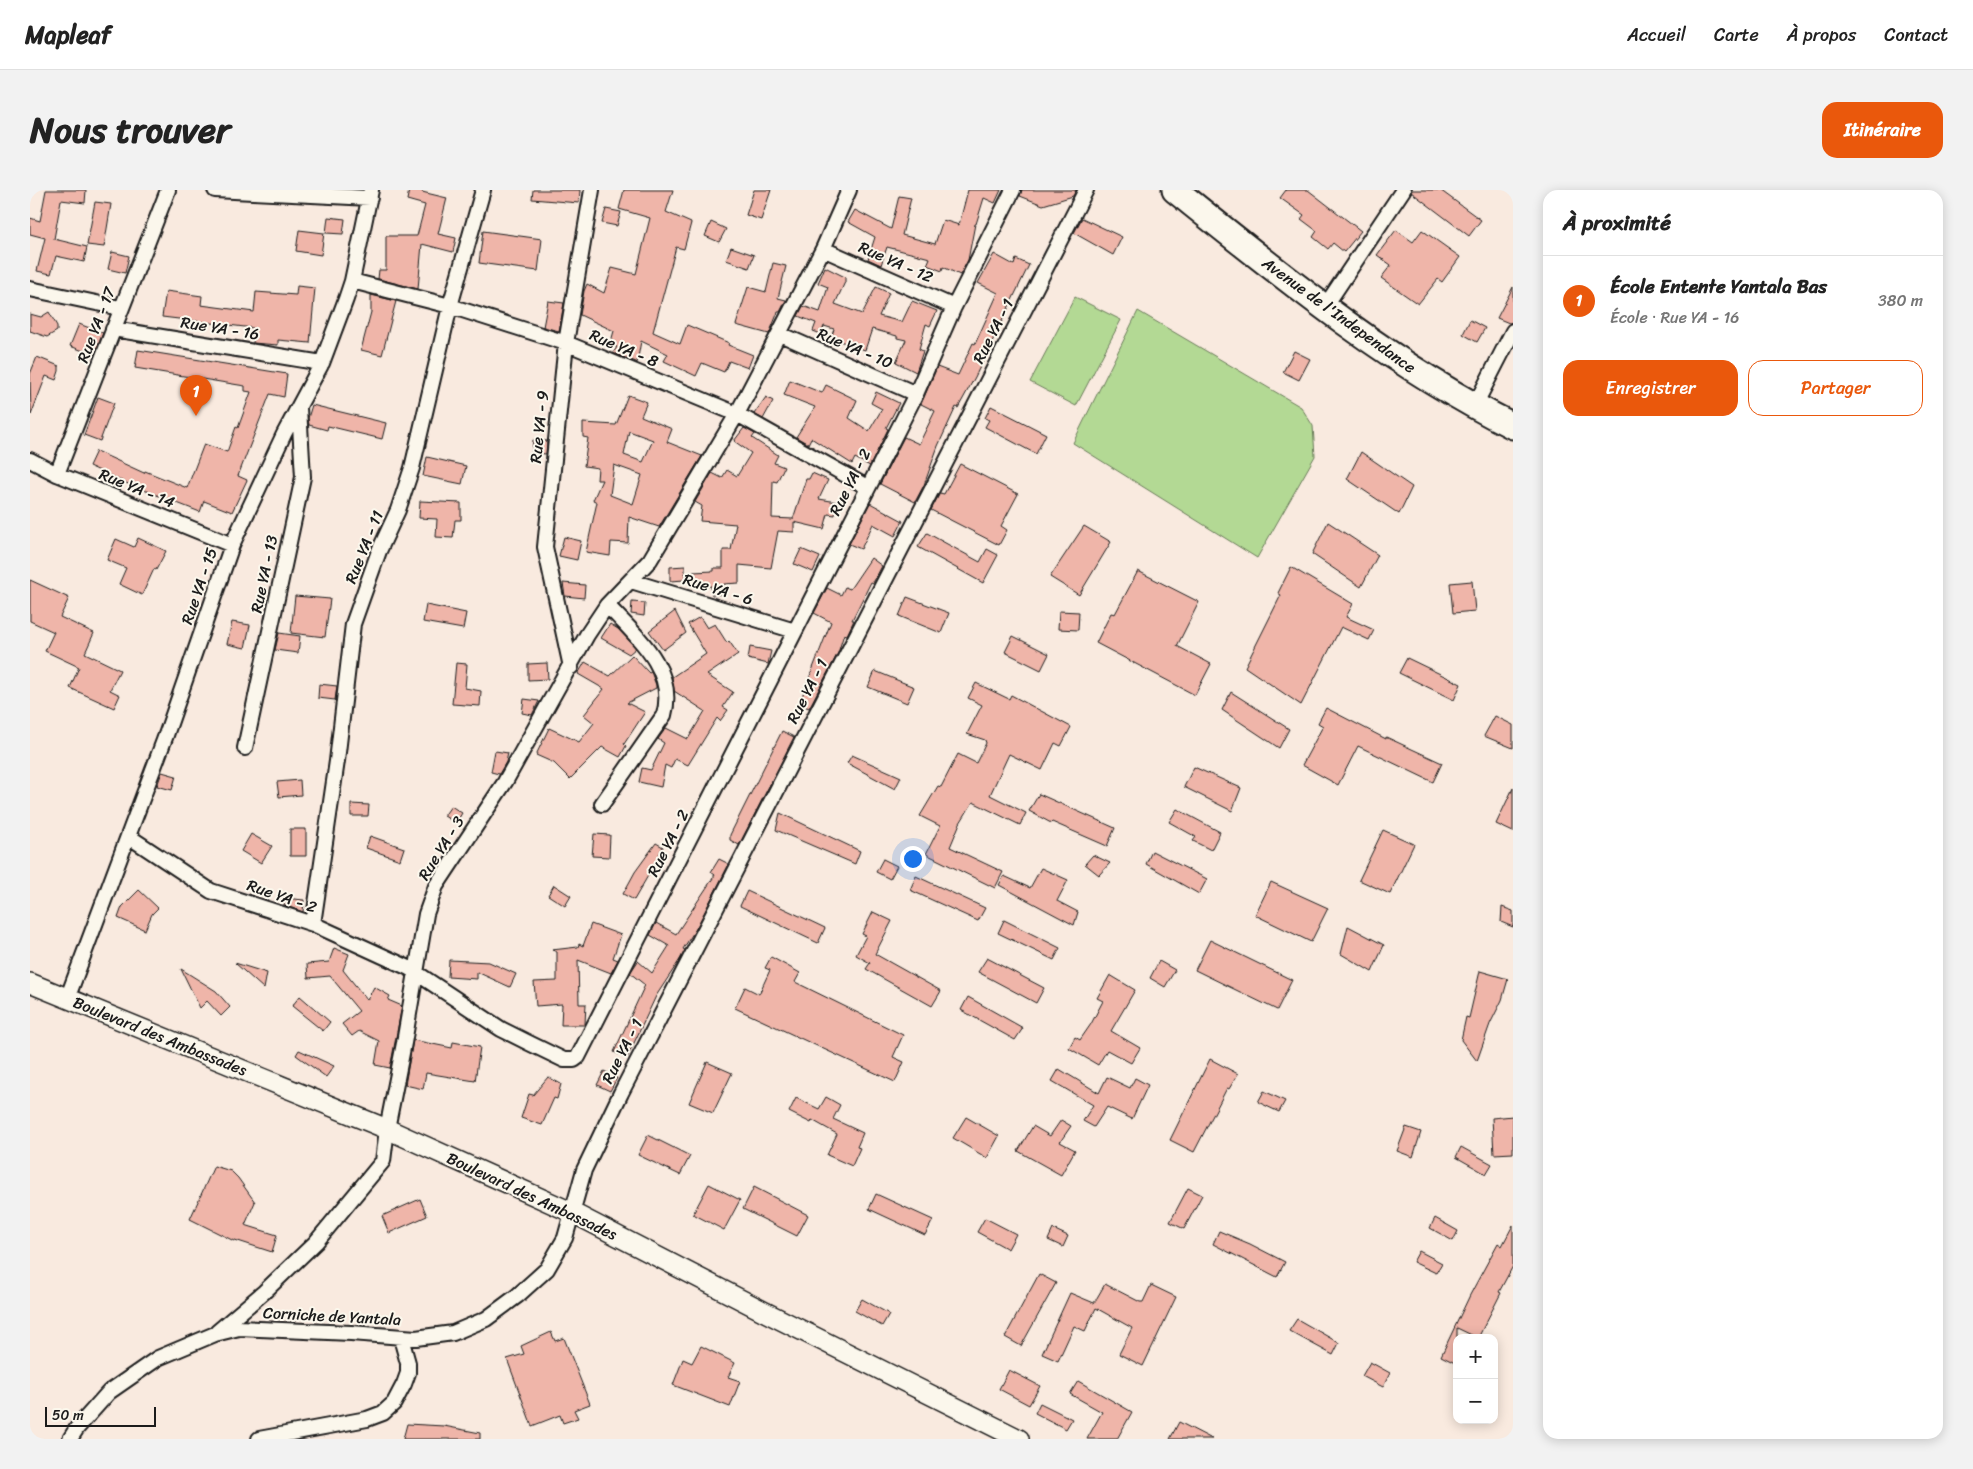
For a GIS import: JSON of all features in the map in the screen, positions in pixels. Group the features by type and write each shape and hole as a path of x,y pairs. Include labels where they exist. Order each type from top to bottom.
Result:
{"highway":[{"name":"Avenue de l'Independance","path":"1175,190 1324,308 1432,382 1474,407 1513,426"}],"main road":[{"name":"Boulevard des Ambassades","path":"30,983 387,1129 571,1212 1019,1439"}],"street":[{"name":"Rue YA - 17","path":"57,474 120,308 168,190"},
{"path":"215,190 370,194"},
{"name":"Rue YA - 11","path":"313,924 337,761 353,624 380,551 398,510 412,468 450,306 483,190"},
{"name":"Rue YA - 9","path":"570,667 545,547 566,343 592,190"},
{"name":"Rue YA - 3","path":"215,1334 264,1292 322,1234 383,1161 387,1129 426,914 436,886 505,782 587,635 607,605 650,560 737,414 823,249 849,190"},
{"name":"Rue YA - 2","path":"128,836 211,891 313,924 416,973 501,1029 564,1060 574,1060 578,1057 916,394 954,307 1013,190"},
{"name":"Rue YA - 1","path":"571,1212 584,1170 621,1093 1086,190"},
{"path":"1324,308 1403,190"},
{"name":"Rue YA - 15","path":"67,999 166,735 232,545 299,406 322,363 352,281 370,194"},
{"name":"Rue YA - 12","path":"823,249 954,307"},
{"name":"Rue YA - 8","path":"352,281 450,306 566,343 737,414 867,487"},
{"path":"30,289 120,308"},
{"name":"Rue YA - 16","path":"113,328 322,363"},
{"path":"1474,407 1513,331"},
{"name":"Rue YA - 10","path":"780,334 916,394"},
{"name":"Rue YA - 13","path":"245,748 303,478 299,406"},
{"name":"Rue YA - 14","path":"30,460 57,474 232,545"},
{"name":"Rue YA - 6","path":"631,581 795,631"},
{"path":"602,804 664,715 667,702 667,689 661,670 646,649 607,605"},
{"name":"Corniche de Yantala","path":"70,1439 77,1428 109,1392 158,1358 215,1334 239,1328 351,1333 400,1338 437,1336 453,1333 486,1319 517,1296 546,1269 566,1238 571,1212"},
{"path":"259,1439 274,1438 367,1419 383,1413 394,1402 408,1373 408,1363 400,1338"}],"green space":[{"path":"1075,297 1121,320 1076,406 1030,382"},
{"path":"1138,311 1301,407 1313,426 1315,456 1257,558 1073,443"}],"building":[{"path":"46,190 86,190 85,203 61,200 54,239 87,247 84,262 56,256 51,274 37,271 45,238 30,234 30,218 40,221"},
{"path":"409,190 422,190 422,192 447,198 438,234 456,238 453,252 422,244 418,289 378,279 379,270 386,270 386,236 417,236 425,205 407,200"},
{"path":"533,190 580,190 579,203 532,199"},
{"path":"624,190 673,190 666,212 691,223 684,249 676,247 653,332 680,344 687,325 753,355 748,368 729,361 724,372 702,363 696,376 664,361 668,354 641,341 637,363 613,353 617,347 610,345 614,331 580,315 587,284 604,293 612,268 636,274 650,218 619,209"},
{"path":"754,190 771,190 761,220 746,215"},
{"path":"968,190 1001,190 995,203 984,198 975,224 968,260 960,275 943,267 942,271 927,265 930,258 887,247 881,265 868,259 875,237 848,222 855,210 891,229 899,196 911,198 902,235 935,244 943,220 959,225"},
{"path":"1022,190 1076,190 1073,196 1043,205 1020,196"},
{"path":"1286,190 1308,190 1361,231 1344,252 1333,243 1328,249 1313,237 1317,231 1301,219 1304,215 1280,198"},
{"path":"1412,190 1440,190 1481,220 1469,236 1411,192"},
{"path":"95,202 111,204 104,247 87,245"},
{"path":"606,209 621,212 617,226 602,223"},
{"path":"328,217 345,219 343,234 326,233"},
{"path":"1082,218 1122,237 1113,255 1074,233"},
{"path":"711,222 726,229 719,242 705,236"},
{"path":"299,230 324,233 321,255 296,251"},
{"path":"1396,230 1413,242 1422,230 1460,257 1442,282 1438,279 1418,304 1381,278 1391,265 1377,255"},
{"path":"483,231 542,239 538,271 479,263"},
{"path":"731,247 754,255 749,268 726,260"},
{"path":"112,252 129,256 125,273 108,269"},
{"path":"994,254 1014,265 1016,259 1029,265 975,377 958,408 956,407 938,446 924,485 915,502 880,484 904,437 919,444 935,411 921,404 937,367 958,375 973,343 975,344 998,293 978,283"},
{"path":"773,263 786,266 778,298 786,300 780,312 778,312 769,334 736,325 748,287 766,292"},
{"path":"825,267 845,277 845,282 835,304 862,314 876,287 889,293 879,316 902,322 912,301 937,311 930,326 926,324 919,349 923,351 916,372 896,362 906,340 872,329 865,350 831,338 834,329 824,326 821,334 813,331 816,323 798,316 803,306 820,312 828,287 818,283"},
{"path":"297,286 315,288 310,343 278,340 278,345 253,343 253,328 162,317 166,291 202,296 201,305 254,312 256,292 296,295"},
{"path":"1513,287 1513,322 1509,323 1497,318"},
{"path":"371,295 396,301 382,355 361,350 371,312"},
{"path":"548,301 564,303 559,331 543,327"},
{"path":"49,312 57,326 57,331 47,337 30,331 30,314 41,317"},
{"path":"1470,320 1485,328 1477,342 1463,334"},
{"path":"79,324 103,333 94,355 70,346"},
{"path":"138,350 287,374 284,397 270,394 238,476 247,480 232,512 204,501 200,512 126,483 89,466 96,451 144,473 145,471 187,488 204,444 227,452 236,427 238,428 251,392 245,391 245,386 135,368"},
{"path":"1294,351 1310,359 1299,380 1283,372"},
{"path":"37,357 59,366 59,371 56,380 46,376 31,415 30,374"},
{"path":"790,380 822,393 826,385 857,400 849,418 869,431 882,409 871,403 876,392 899,403 870,466 855,458 852,464 811,438 808,444 796,437 815,407 784,395"},
{"path":"628,395 647,402 641,416 672,429 667,442 702,456 659,527 629,517 628,543 611,542 610,556 586,552 597,502 593,500 602,480 597,480 598,468 584,466 588,438 583,437 583,423 616,425","holes":["629,431 653,440 643,462 624,455","614,465 642,475 633,504 610,495"]},
{"path":"98,397 114,403 100,441 84,435"},
{"path":"766,397 773,401 763,419 754,414"},
{"path":"312,405 386,423 382,439 328,426 327,430 309,425 308,418"},
{"path":"991,406 1046,434 1036,454 985,427 989,420 985,418"},
{"path":"744,428 755,434 752,438 778,455 774,463 784,467 777,482 773,481 772,518 793,519 806,479 809,479 812,473 828,480 819,499 837,502 835,515 828,514 824,529 794,522 794,532 778,531 771,568 739,565 739,583 724,584 725,594 712,595 711,586 693,587 693,572 714,571 714,568 723,568 723,550 731,550 736,524 700,521 702,506 695,502 712,473 722,478 727,470 737,476 751,453 734,441"},
{"path":"533,440 547,441 546,454 532,453"},
{"path":"1361,452 1412,487 1399,514 1347,479"},
{"path":"427,457 466,466 462,484 423,476"},
{"path":"960,464 1018,494 1001,526 1007,530 999,545 931,510 940,493 944,494"},
{"path":"420,501 461,503 461,520 455,520 453,538 436,537 437,519 419,518"},
{"path":"870,503 903,521 895,536 873,524 861,549 849,544"},
{"path":"1328,522 1378,555 1361,587 1312,554"},
{"path":"1084,526 1111,542 1079,595 1050,577"},
{"path":"927,533 980,562 987,549 998,555 983,583 918,547"},
{"path":"564,537 581,541 577,560 559,556"},
{"path":"138,538 166,551 156,570 154,569 142,595 119,584 126,568 107,560 116,539 134,547"},
{"path":"801,549 820,557 813,572 794,564"},
{"path":"871,558 882,566 873,583 871,582 852,620 854,620 847,635 844,634 838,653 809,708 799,704 831,622 814,613 827,588 841,595 845,587 850,589"},
{"path":"685,566 685,580 670,581 670,567"},
{"path":"1291,567 1353,604 1346,617 1374,630 1369,640 1341,627 1301,705 1245,667 1281,595 1278,593"},
{"path":"1138,571 1199,602 1177,646 1211,664 1195,695 1096,643 1111,613 1115,614"},
{"path":"30,580 69,598 60,617 94,633 85,653 120,670 110,690 120,695 114,708 70,688 79,667 45,651 54,632 30,621"},
{"path":"1472,581 1475,611 1453,613 1450,583"},
{"path":"563,583 585,585 584,598 565,596"},
{"path":"295,596 330,599 325,637 291,633"},
{"path":"907,597 949,613 941,633 899,616"},
{"path":"632,602 645,603 644,616 631,614"},
{"path":"426,605 466,613 463,629 423,622"},
{"path":"675,611 686,633 663,650 649,631"},
{"path":"1059,611 1079,612 1078,630 1058,629"},
{"path":"700,617 707,628 715,624 727,643 729,641 738,654 707,675 733,692 723,707 728,710 720,721 717,718 688,765 675,759 671,768 665,765 661,787 639,782 642,768 651,770 664,743 658,739 666,728 688,739 705,711 674,691 672,677 706,654 688,624"},
{"path":"232,622 250,625 245,648 227,644"},
{"path":"610,624 618,629 636,648 629,654 601,638"},
{"path":"279,633 300,636 298,653 275,650"},
{"path":"1013,636 1049,654 1041,670 1005,652"},
{"path":"750,647 771,651 768,664 748,659"},
{"path":"632,655 649,673 651,672 656,685 656,688 627,703 645,712 624,744 626,746 620,757 602,747 570,779 554,763 536,755 549,728 579,742 594,723 584,715 604,689 578,674 585,662 610,676"},
{"path":"1407,658 1461,684 1454,700 1399,673"},
{"path":"456,663 467,664 465,688 481,691 480,706 452,704"},
{"path":"547,663 548,679 528,680 528,664"},
{"path":"875,671 914,687 907,703 868,687"},
{"path":"976,683 1009,699 1011,695 1071,727 1061,746 1055,743 1042,770 1009,754 990,795 1026,813 1020,825 973,802 960,823 950,847 1003,872 995,888 926,854 940,826 920,816 938,786 941,787 958,754 976,763 986,743 985,740 967,734 982,705 968,698"},
{"path":"319,684 337,686 335,700 318,698"},
{"path":"1231,692 1289,729 1279,748 1222,710"},
{"path":"524,699 539,701 532,715 522,713"},
{"path":"1326,708 1386,739 1386,737 1442,763 1433,782 1358,746 1338,785 1302,765 1323,726 1318,723"},
{"path":"1495,716 1513,725 1513,748 1484,736"},
{"path":"782,731 794,737 739,845 730,840 730,835"},
{"path":"495,751 508,753 506,762 499,774 491,772"},
{"path":"852,755 901,777 895,789 847,763"},
{"path":"1194,767 1241,788 1232,811 1184,787"},
{"path":"162,772 176,776 172,790 157,786"},
{"path":"300,780 301,795 279,797 277,782"},
{"path":"1513,788 1513,832 1496,824"},
{"path":"1039,794 1115,828 1107,846 1051,823 1029,811"},
{"path":"351,804 369,805 368,816 351,816"},
{"path":"451,806 462,813 456,823 444,816"},
{"path":"1177,809 1220,832 1211,850 1193,841 1196,837 1169,822"},
{"path":"780,813 860,851 855,864 776,830"},
{"path":"290,829 306,829 306,856 290,856"},
{"path":"1383,830 1414,844 1390,894 1359,880"},
{"path":"251,834 272,846 261,863 241,851"},
{"path":"594,834 610,835 609,857 592,856"},
{"path":"370,836 404,848 400,860 366,848"},
{"path":"656,843 663,847 657,859 662,863 652,876 649,874 634,900 623,894 635,872"},
{"path":"1152,851 1207,879 1199,894 1146,864"},
{"path":"1093,855 1110,863 1099,875 1085,864"},
{"path":"719,859 729,864 697,927 683,949 685,950 681,958 656,996 627,1058 614,1052 645,985 630,973 638,961 652,973 669,946 650,935 656,923 676,934 715,875 711,872"},
{"path":"883,859 897,866 890,879 876,872"},
{"path":"1041,868 1068,880 1057,901 1078,912 1074,925 999,885 1004,876 1030,888"},
{"path":"916,876 985,908 978,921 910,890"},
{"path":"1271,882 1328,908 1311,942 1255,915"},
{"path":"554,885 571,896 565,906 548,895"},
{"path":"139,890 158,908 152,914 145,930 118,918 122,907"},
{"path":"747,891 825,928 818,943 740,906"},
{"path":"284,898 304,900 303,912 284,905"},
{"path":"1502,907 1513,911 1513,927 1501,922"},
{"path":"873,912 892,921 875,954 941,991 932,1006 866,969 870,963 856,955 866,936 862,934"},
{"path":"1004,920 1060,948 1054,960 998,933"},
{"path":"591,924 621,935 613,958 618,960 611,973 578,960 579,1004 586,1004 585,1024 561,1025 562,1004 536,1006 534,982 557,981 557,952 552,950 578,947 579,944 583,946"},
{"path":"1348,926 1384,945 1372,972 1341,954"},
{"path":"1210,940 1292,980 1277,1010 1195,970"},
{"path":"334,948 349,954 343,970 367,1000 374,987 390,996 388,1000 402,1006 390,1068 375,1065 379,1041 359,1031 352,1036 342,1024 359,1011 330,976 308,978 307,964 329,962"},
{"path":"771,957 800,973 795,982 903,1035 893,1057 904,1062 895,1082 735,1008 745,987 759,994 770,970 765,968"},
{"path":"987,958 1044,988 1036,1003 978,972"},
{"path":"449,960 489,962 516,974 510,987 477,972 477,979 448,977"},
{"path":"1159,961 1175,970 1165,987 1150,978"},
{"path":"235,963 267,973 264,989"},
{"path":"181,969 216,991 230,1007 221,1016 207,1001 200,1008"},
{"path":"1480,971 1508,979 1502,1000 1490,1024 1477,1061 1461,1040 1466,1017 1469,1018"},
{"path":"1110,975 1135,990 1111,1031 1140,1048 1131,1063 1107,1050 1098,1065 1069,1048 1075,1037 1080,1040 1091,1024 1103,1001 1097,998"},
{"path":"300,996 330,1022 323,1031 292,1006"},
{"path":"968,997 1023,1028 1015,1040 961,1010"},
{"path":"413,1040 452,1048 453,1042 480,1047 475,1081 426,1073 423,1089 405,1085"},
{"path":"299,1050 334,1066 326,1077 296,1055"},
{"path":"1210,1059 1238,1074 1229,1089 1227,1088 1194,1152 1170,1140"},
{"path":"707,1062 732,1073 713,1113 689,1103"},
{"path":"1059,1069 1099,1093 1107,1077 1130,1088 1135,1078 1148,1085 1132,1119 1107,1107 1094,1127 1083,1121 1093,1105 1052,1081"},
{"path":"604,1071 617,1078 610,1091 597,1085"},
{"path":"548,1077 561,1084 557,1099 554,1098 542,1125 521,1118 529,1094 533,1095"},
{"path":"1264,1091 1285,1101 1279,1112 1258,1102"},
{"path":"826,1097 840,1105 833,1119 863,1133 857,1147 860,1148 852,1166 827,1155 837,1134 812,1120 811,1123 789,1112 796,1098 819,1109"},
{"path":"1513,1116 1513,1153 1494,1154 1492,1118"},
{"path":"966,1117 999,1136 987,1158 953,1138"},
{"path":"1061,1120 1071,1126 1060,1142 1075,1150 1061,1175 1018,1151 1033,1126 1050,1136"},
{"path":"1406,1127 1421,1132 1413,1157 1397,1151"},
{"path":"648,1135 690,1156 680,1175 638,1155"},
{"path":"1461,1147 1492,1164 1486,1174 1456,1157"},
{"path":"214,1166 231,1171 255,1202 245,1225 277,1235 272,1252 234,1241 190,1219"},
{"path":"709,1184 740,1200 724,1230 693,1214"},
{"path":"754,1187 808,1215 797,1236 743,1209"},
{"path":"1188,1188 1202,1195 1184,1229 1170,1222"},
{"path":"876,1194 933,1220 925,1235 869,1209"},
{"path":"420,1199 427,1216 389,1233 382,1216"},
{"path":"985,1218 1016,1234 1008,1249 977,1232"},
{"path":"1435,1218 1458,1231 1453,1241 1430,1228"},
{"path":"1513,1225 1513,1266 1480,1334 1470,1334 1457,1328 1457,1334 1453,1334 1453,1362 1441,1356 1470,1295 1498,1243 1502,1246"},
{"path":"1053,1229 1068,1236 1063,1247 1048,1240"},
{"path":"1219,1231 1285,1262 1277,1277 1213,1244"},
{"path":"1419,1251 1442,1263 1436,1273 1413,1262"},
{"path":"1039,1274 1056,1283 1021,1346 1005,1337"},
{"path":"1105,1284 1140,1302 1143,1302 1151,1285 1176,1297 1143,1366 1119,1354 1132,1328 1096,1308 1085,1331 1074,1326 1058,1361 1042,1354 1070,1293 1094,1303"},
{"path":"862,1299 889,1314 882,1326 855,1311"},
{"path":"1297,1319 1339,1343 1333,1355 1289,1331"},
{"path":"551,1332 555,1341 564,1338 590,1404 574,1410 578,1418 563,1423 560,1415 532,1426 507,1359 524,1354 521,1346"},
{"path":"701,1346 735,1363 728,1377 740,1381 730,1407 673,1385 683,1359 692,1363"},
{"path":"1370,1362 1390,1373 1383,1387 1362,1376"},
{"path":"1009,1370 1040,1386 1029,1405 999,1389"},
{"path":"1078,1381 1132,1412 1117,1439 1087,1439 1102,1412 1070,1394"},
{"path":"1040,1403 1072,1419 1066,1429 1035,1413"},
{"path":"1179,1422 1212,1439 1170,1439"},
{"path":"407,1424 444,1426 480,1433 480,1439 403,1439"}],"place":[{"name":"École Entente Yantala Bas","path":"196,416"}]}
